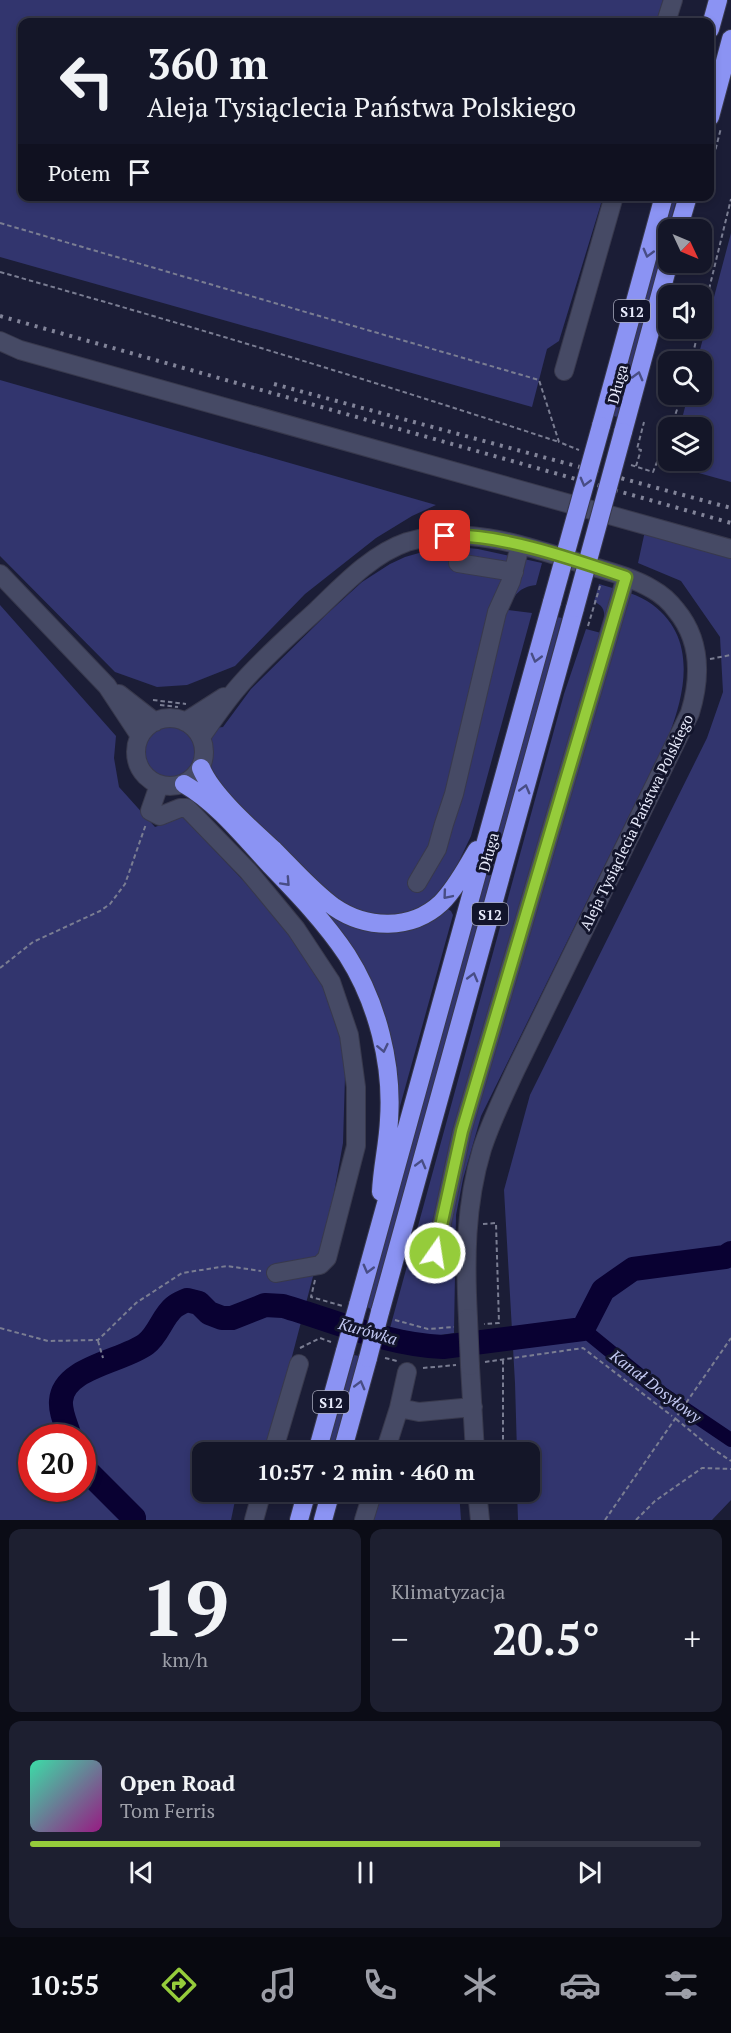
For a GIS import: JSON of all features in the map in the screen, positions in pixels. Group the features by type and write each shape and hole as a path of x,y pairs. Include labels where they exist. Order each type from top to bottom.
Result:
{"highway":[{"path":"713,18 717,0"},
{"path":"716,122 731,39"},
{"name":"Długa","path":"489,828 663,201"},
{"path":"681,219 687,201"},
{"name":"Długa","path":"345,1442 666,273"},
{"path":"201,768 210,784 237,815 325,899 343,912 364,922 395,924 415,918 436,907 449,894 465,871 489,828"},
{"path":"184,784 201,795 223,816 309,908 348,956 367,995 387,1065 389,1095 389,1120 382,1168 378,1233"},
{"name":"S12","path":"320,1442 489,828"},
{"path":"299,1520 304,1502"},
{"path":"323,1520 328,1502"}],"street":[{"path":"667,18 673,0"},
{"path":"564,371 613,201"},
{"path":"0,341 31,353 731,549"},
{"name":"Aleja Tysiąclecia Państwa Polskiego","path":"201,737 240,685 339,588 369,564 399,546 424,538 456,535 484,537 626,577 652,589 676,609 693,640 698,662 698,680 694,701 679,738 526,1047 492,1122 478,1166 470,1202 466,1266 475,1442"},
{"path":"417,883 436,849 454,794 497,612 514,572 520,546"},
{"path":"458,563 514,572"},
{"path":"0,574 107,686 155,722"},
{"path":"431,1273 462,1131 626,577"},
{"name":"Aleja Tysiąclecia Państwa Polskiego","path":"185,722 240,685"},
{"path":"107,686 140,736"},
{"path":"165,718 175,718 185,722 195,728 201,737 205,753 201,768 184,784 168,787 159,785 145,776 137,761 137,744 140,736 155,722 165,718"},
{"path":"159,785 150,812 160,816 180,808 187,808 248,871 297,928 332,982 349,1035 356,1087 356,1146 327,1258 320,1265 276,1274"},
{"path":"276,1442 299,1364"},
{"path":"388,1442 407,1372"},
{"path":"399,1408 419,1412 473,1407"},
{"path":"254,1520 259,1502"},
{"path":"364,1520 370,1502"},
{"path":"478,1502 480,1520"}],"path":[{"path":"714,138 716,122"},
{"path":"710,285 731,199"},
{"path":"728,209 731,214"},
{"path":"0,223 539,380 560,442"},
{"path":"0,272 171,320 390,387 588,452"},
{"path":"636,466 641,450 637,449 644,422"},
{"path":"626,464 652,472 658,458"},
{"path":"588,626 602,578"},
{"path":"698,662 731,655"},
{"path":"0,968 33,942 100,911 110,904 125,884 150,812"},
{"path":"480,1224 496,1223 499,1323"},
{"path":"0,1328 48,1341 98,1340 136,1303 182,1273 228,1266 276,1274"},
{"path":"605,1520 674,1417 731,1338"},
{"path":"98,1340 103,1358"},
{"path":"503,1442 503,1360 583,1348 731,1461"},
{"path":"636,1520 655,1501 702,1468 731,1469"}],"shaded area":[{"path":"0,0 663,0 657,18 18,18 18,201 602,201 559,341 547,349 532,407 0,257"},
{"path":"671,201 676,201 671,219 666,219"},
{"path":"731,233 731,482 692,471 712,471 712,417 682,417 686,405 712,405 712,351 700,351 703,339 712,339 712,305"},
{"path":"658,249 658,268 618,417 613,416"},
{"path":"0,380 436,505 412,516 376,538 305,594 235,666 187,685 157,687 115,672 0,556"},
{"path":"648,517 731,541 731,1500 712,1520 518,1520 517,1502 540,1502 540,1442 517,1442 504,1190 530,1095 707,738 723,692 720,637 681,581 638,563"},
{"path":"458,547 542,563 536,585 518,593 508,610 532,613 471,836 450,880 434,898 424,905 403,914 380,917 357,911 329,894 224,794 207,762 208,739 215,728 223,727 251,689 362,582 405,557 433,549"},
{"path":"599,584 630,593 647,601 663,614 674,629 681,645 684,662 680,699 675,717 669,735 481,1116 463,1179 456,1215 454,1333 433,1336 390,1328 564,694 586,629 601,633 604,611 599,604 594,602"},
{"path":"0,605 116,736 114,758 119,787 155,827 183,817 292,932 328,990 346,1043 343,1143 332,1204 270,1442 192,1442 192,1502 235,1502 231,1520 0,1520"},
{"path":"557,617 562,618 409,1180 371,1309 367,1307"},
{"path":"165,726 175,726 185,730 193,738 197,753 193,768 185,776 175,780 165,780 155,776 147,768 143,758 143,748 147,738 155,730"},
{"path":"199,779 353,926 446,908 451,911 453,915 397,1117 373,994 195,783"},
{"path":"354,1355 359,1356 337,1442 329,1442"},
{"path":"378,1502 460,1502 461,1520 373,1520"}],"waterway":[{"name":"Kurówka","path":"66,1424 61,1401 64,1389 72,1380 96,1366 146,1344 170,1311 187,1300 199,1303 209,1313 222,1318 232,1318 265,1305 283,1306 381,1337 443,1347 583,1329 603,1290 633,1269 725,1257 731,1253"},
{"name":"Kanał Dosyłowy","path":"583,1329 660,1392 731,1440"},
{"name":"Kurówka","path":"96,1480 134,1520"}],"railway":[{"path":"0,316 731,523"},
{"path":"274,384 731,508"}],"route":[{"path":"435,1253 462,1131 626,577 546,552 484,537 445,536"}]}
